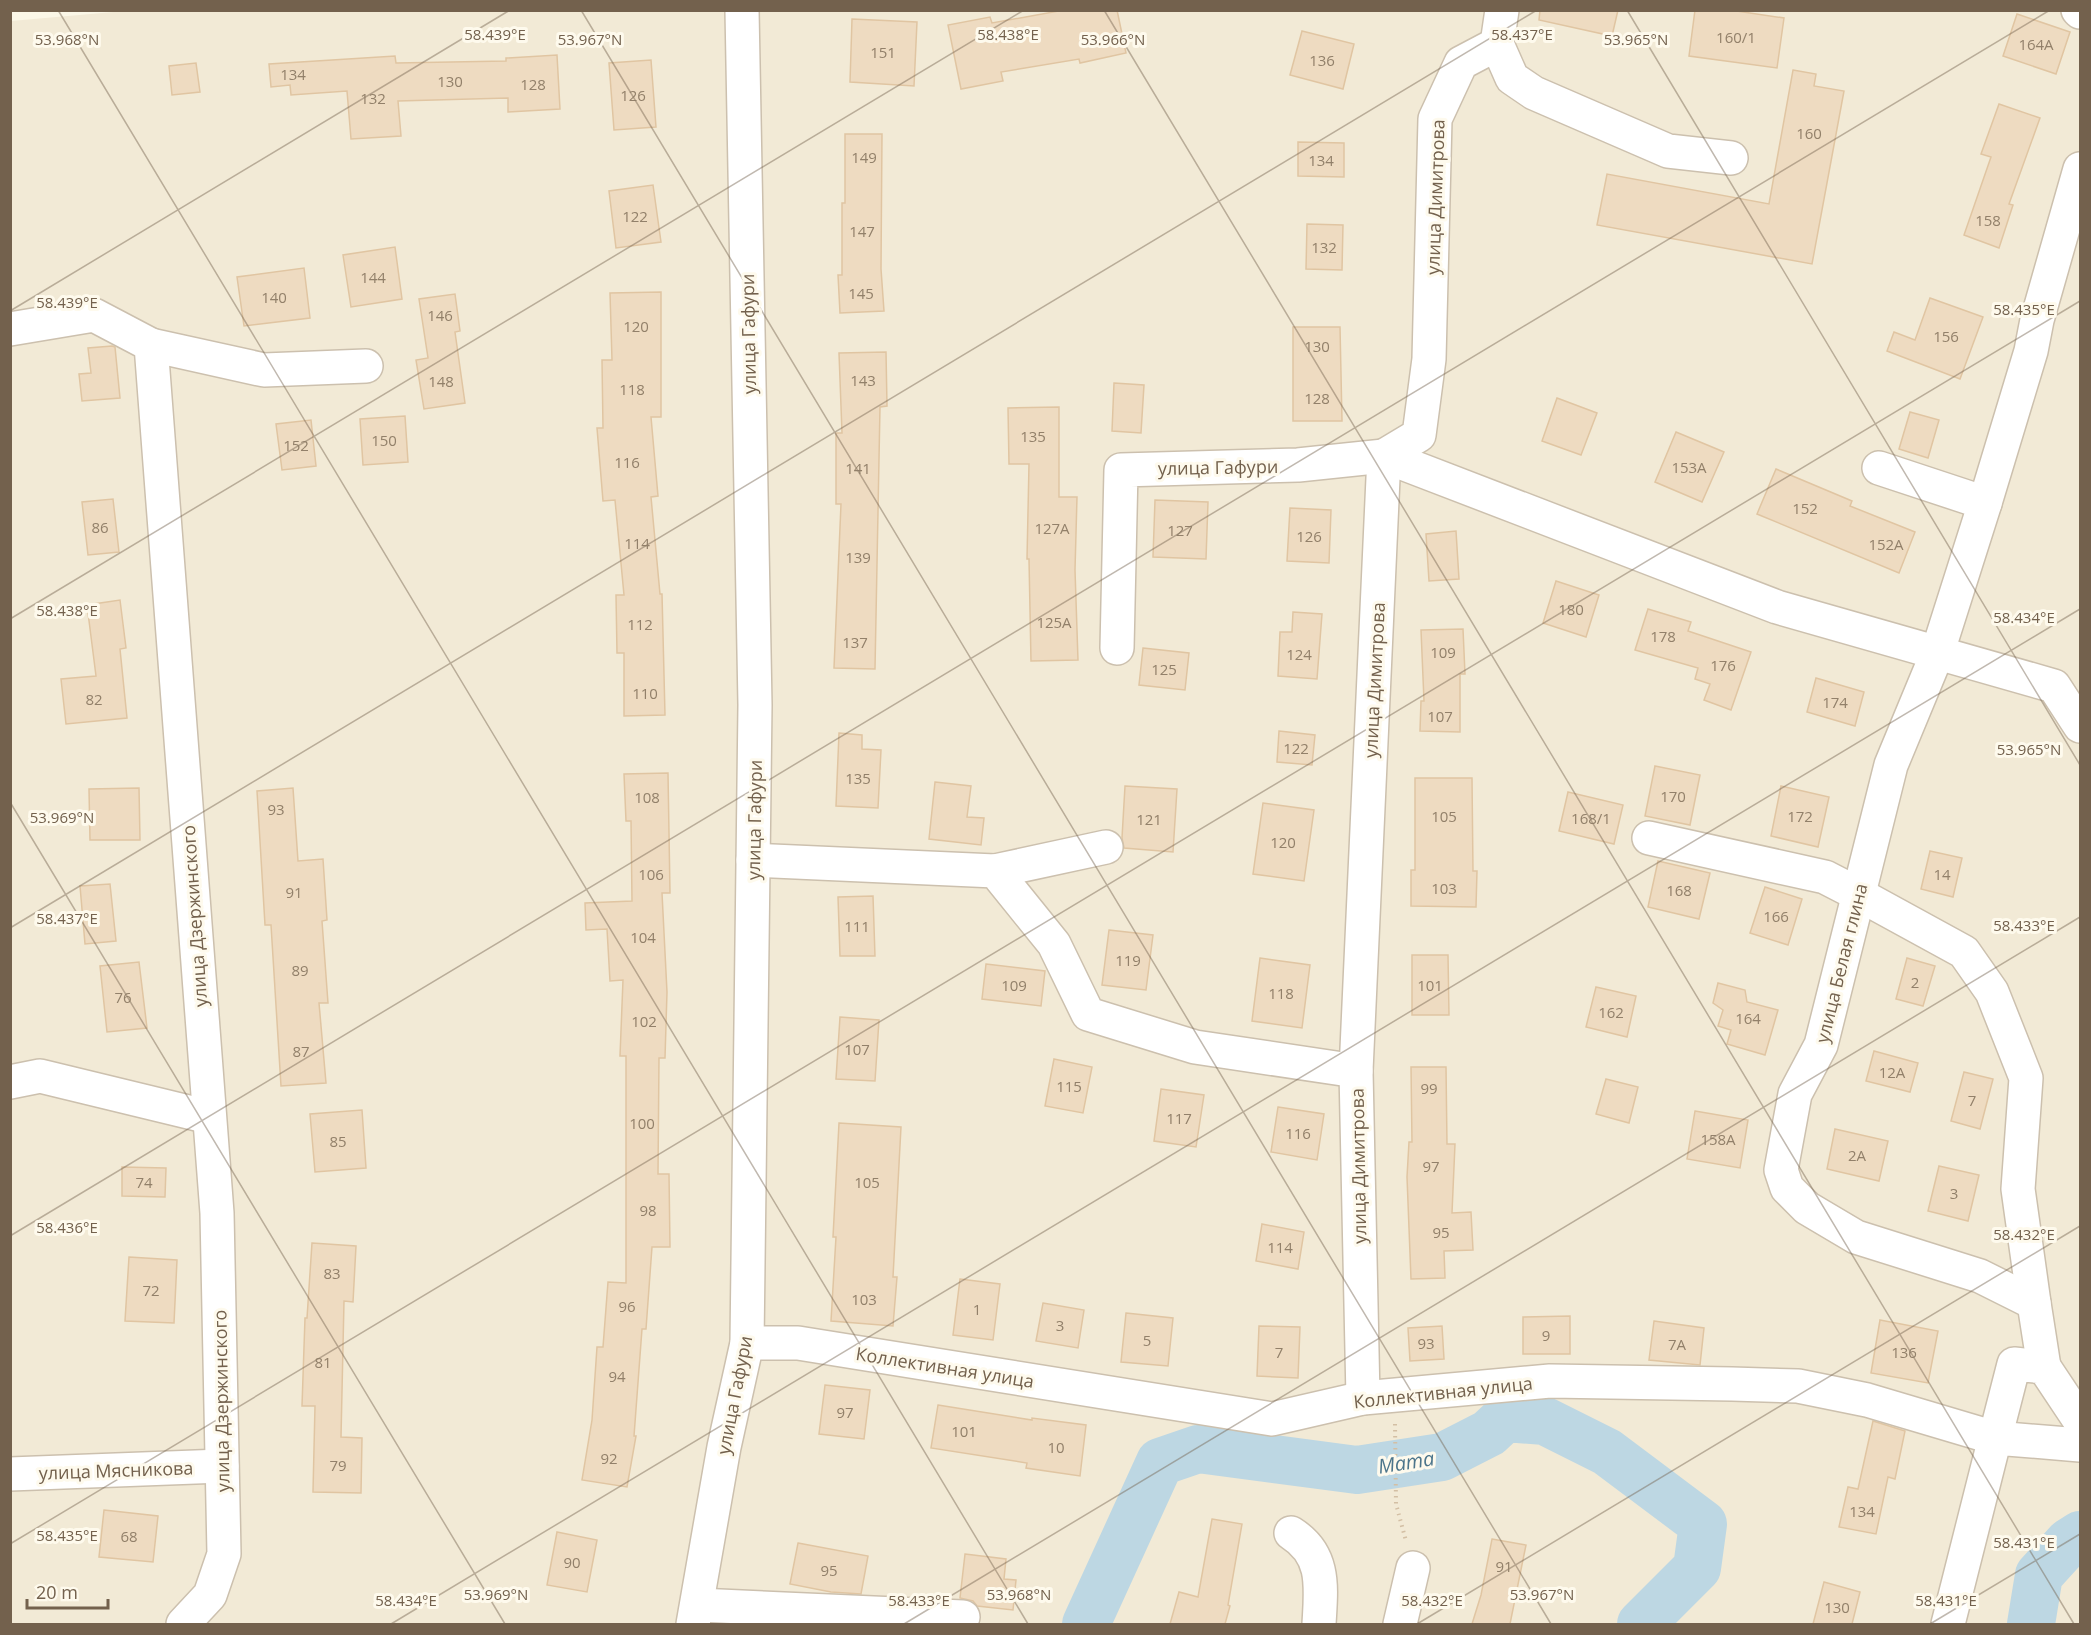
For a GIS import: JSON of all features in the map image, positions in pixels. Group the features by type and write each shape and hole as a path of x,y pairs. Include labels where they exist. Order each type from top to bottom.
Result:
{"street":[{"name":"улица Гафури","path":"695,1615 724,1447 747,1343 755,705 742,10"},
{"path":"1502,10 1497,44 1512,78 1534,93 1668,152 1731,158"},
{"name":"улица Димитрова","path":"1363,1398 1356,1071 1384,456 1419,435 1429,359 1435,119 1461,63 1497,44"},
{"name":"улица Белая глина","path":"2034,1303 1980,1276 1856,1238 1807,1208 1787,1188 1781,1170 1796,1094 1821,1045 1891,765 1937,654 1985,503 2031,351 2037,320 2080,169"},
{"path":"10,329 94,315 151,345 264,370 366,366"},
{"name":"улица Дзержинского","path":"151,345 217,1213 224,1554 210,1595 183,1624"},
{"name":"улица Гафури","path":"1117,648 1121,470 1298,465 1384,456"},
{"path":"1384,456 1777,607 2054,686 2080,726"},
{"path":"1879,468 1985,503"},
{"path":"1649,838 1825,878 1964,952 1992,992 2026,1078 2018,1189 2044,1367 2080,1421"},
{"path":"753,860 995,871 1106,847"},
{"path":"995,871 1054,944 1088,1014 1195,1047 1356,1071"},
{"path":"10,1082 40,1076 209,1117"},
{"name":"Коллективная улица","path":"747,1343 798,1344 1272,1419 1363,1398 1550,1381 1798,1386 1868,1400 1995,1438 2080,1445"},
{"path":"1948,1624 2014,1364 2044,1367"},
{"name":"улица Мясникова","path":"10,1474 222,1466"},
{"path":"1291,1533 1304,1541 1316,1560 1321,1588 1319,1624"},
{"path":"1400,1624 1413,1568"},
{"path":"1957,1593 1969,1624"},
{"path":"695,1615 963,1617"}],"path":[{"path":"1394,1420 1396,1504 1413,1568"}],"shaded area":[{"path":"136,10 2080,11 2080,1624 11,1624 11,21"}],"building":[{"path":"1064,10 1117,10 1126,53 1080,63 1079,59 1001,72 1003,81 961,89 948,25 990,17 992,23"},
{"path":"1540,10 1618,10 1612,36 1539,20"},
{"path":"1695,10 1730,10 1784,18 1777,68 1689,56"},
{"path":"2017,14 2070,32 2056,74 2003,56"},
{"path":"852,19 917,22 914,86 850,82"},
{"path":"1302,31 1354,44 1343,89 1290,75"},
{"path":"557,55 560,109 508,112 508,98 398,101 401,136 351,139 347,91 291,95 290,85 271,87 269,64 395,56 396,63 506,61 506,58"},
{"path":"651,60 656,127 614,130 609,63"},
{"path":"196,63 200,92 172,95 169,66"},
{"path":"1793,70 1816,74 1814,86 1844,91 1812,264 1597,225 1607,174 1769,204"},
{"path":"1999,104 2040,118 2009,204 2013,205 1999,248 1964,235 1991,157 1981,154"},
{"path":"845,134 882,134 881,269 884,311 840,313 838,275 842,275"},
{"path":"1298,142 1344,143 1344,177 1298,176"},
{"path":"653,185 661,242 616,248 609,191"},
{"path":"1307,224 1343,225 1342,270 1306,269"},
{"path":"395,247 402,299 351,307 343,255"},
{"path":"304,268 310,318 244,326 237,277"},
{"path":"661,292 661,417 651,417 658,496 651,497 660,594 662,594 665,715 624,716 624,653 617,653 616,595 624,595 615,500 603,501 597,428 603,428 602,360 612,360 610,293"},
{"path":"455,294 460,331 455,332 465,403 424,409 416,360 428,358 419,299"},
{"path":"1930,298 1983,317 1960,379 1887,351 1894,332 1915,340"},
{"path":"1293,327 1340,327 1342,421 1293,421"},
{"path":"115,347 120,398 82,401 79,374 91,373 88,348"},
{"path":"886,352 887,406 880,407 875,669 834,668 841,504 836,504 836,433 842,433 839,353"},
{"path":"1114,383 1144,385 1141,433 1112,431"},
{"path":"1557,398 1597,413 1581,455 1542,441"},
{"path":"1059,407 1059,497 1077,497 1075,570 1078,660 1031,661 1029,559 1027,559 1029,464 1009,464 1008,408"},
{"path":"1910,412 1939,420 1928,458 1899,449"},
{"path":"405,416 408,462 363,465 360,419"},
{"path":"311,420 316,466 282,470 276,424"},
{"path":"1676,432 1724,452 1702,502 1655,482"},
{"path":"1776,469 1852,501 1850,506 1915,532 1899,573 1757,514"},
{"path":"113,499 119,552 88,555 82,502"},
{"path":"1155,500 1208,502 1206,559 1153,557"},
{"path":"1290,508 1331,510 1329,563 1287,561"},
{"path":"1456,531 1459,579 1429,581 1426,534"},
{"path":"1556,581 1599,595 1586,637 1543,623"},
{"path":"120,600 126,648 120,649 127,718 66,724 61,679 96,676 87,605"},
{"path":"1648,609 1691,622 1688,631 1751,652 1731,710 1704,700 1710,684 1695,679 1698,668 1635,650"},
{"path":"1293,612 1322,614 1317,679 1278,676 1280,632 1292,632"},
{"path":"1463,629 1465,674 1460,674 1460,732 1420,731 1421,701 1424,701 1421,630"},
{"path":"1143,648 1189,653 1185,690 1139,685"},
{"path":"1816,678 1864,692 1855,726 1807,712"},
{"path":"1279,731 1315,735 1312,765 1277,762"},
{"path":"839,733 862,735 862,749 881,750 878,808 836,806"},
{"path":"1655,766 1700,775 1690,825 1645,816"},
{"path":"668,773 670,893 662,893 667,992 665,1058 659,1058 658,1174 669,1174 670,1247 652,1247 646,1329 642,1329 634,1436 636,1436 627,1487 582,1480 592,1420 597,1347 603,1347 608,1282 626,1283 626,1056 620,1056 623,980 610,981 607,929 586,930 585,903 632,901 631,821 626,821 624,774"},
{"path":"1415,778 1472,778 1473,871 1477,871 1476,907 1411,906 1411,870 1415,870"},
{"path":"935,782 971,786 967,817 984,818 981,845 929,839"},
{"path":"1125,786 1177,789 1173,852 1124,848 1122,838"},
{"path":"1781,786 1829,797 1818,847 1771,836"},
{"path":"139,788 140,840 90,840 89,789"},
{"path":"293,788 298,861 323,859 327,920 322,921 328,1003 319,1003 326,1083 281,1086 271,925 265,925 257,791"},
{"path":"1568,792 1623,805 1614,844 1559,831"},
{"path":"1263,803 1314,810 1304,881 1253,874"},
{"path":"1930,851 1962,858 1953,897 1921,889"},
{"path":"1658,861 1710,873 1699,919 1648,907"},
{"path":"110,884 116,941 85,944 80,886"},
{"path":"1765,887 1802,899 1788,945 1750,933"},
{"path":"873,896 875,956 840,956 838,897"},
{"path":"1109,930 1153,935 1146,990 1102,985"},
{"path":"1412,955 1448,955 1449,1015 1412,1015"},
{"path":"1260,958 1310,965 1302,1028 1252,1021"},
{"path":"1907,958 1935,966 1923,1006 1896,999"},
{"path":"139,962 147,1028 107,1032 100,966"},
{"path":"986,964 1045,971 1041,1006 982,999"},
{"path":"1718,983 1745,990 1747,1002 1778,1010 1765,1055 1727,1044 1731,1030 1718,1026 1723,1010 1713,1003"},
{"path":"1596,987 1636,996 1627,1037 1586,1027"},
{"path":"840,1017 879,1020 875,1081 836,1079"},
{"path":"1874,1051 1918,1063 1910,1092 1866,1081"},
{"path":"1054,1059 1092,1067 1083,1113 1045,1106"},
{"path":"1411,1067 1446,1067 1447,1144 1455,1144 1452,1213 1471,1212 1473,1250 1444,1251 1445,1278 1411,1279 1407,1177 1409,1142 1412,1142"},
{"path":"1964,1072 1993,1079 1980,1129 1951,1121"},
{"path":"1606,1079 1638,1087 1629,1123 1596,1114"},
{"path":"1161,1089 1204,1095 1196,1147 1154,1141"},
{"path":"1278,1107 1324,1114 1317,1160 1271,1152"},
{"path":"362,1110 366,1168 315,1172 310,1114"},
{"path":"1695,1111 1748,1120 1740,1168 1687,1159"},
{"path":"839,1123 901,1127 893,1277 897,1277 893,1326 831,1321"},
{"path":"1835,1129 1888,1141 1879,1181 1827,1169"},
{"path":"1939,1166 1979,1175 1968,1221 1928,1211"},
{"path":"122,1167 166,1168 165,1197 122,1196"},
{"path":"1262,1224 1304,1232 1298,1269 1256,1261"},
{"path":"312,1243 356,1246 353,1302 344,1301 341,1437 362,1438 361,1493 313,1492 315,1406 302,1406 305,1318 307,1318"},
{"path":"129,1257 177,1260 174,1323 125,1321"},
{"path":"960,1279 1000,1284 993,1340 953,1335"},
{"path":"1043,1303 1084,1310 1078,1348 1036,1341"},
{"path":"1126,1313 1173,1318 1168,1366 1121,1362"},
{"path":"1570,1316 1570,1354 1523,1354 1523,1317"},
{"path":"1880,1320 1938,1331 1928,1383 1871,1373"},
{"path":"1654,1321 1704,1328 1700,1365 1649,1360"},
{"path":"1259,1326 1300,1327 1298,1378 1257,1376"},
{"path":"1442,1326 1444,1359 1410,1361 1408,1328"},
{"path":"825,1385 870,1390 864,1439 819,1434"},
{"path":"938,1405 1032,1420 1032,1418 1086,1425 1080,1476 1026,1468 1027,1463 931,1448"},
{"path":"1873,1421 1905,1431 1895,1479 1888,1477 1876,1534 1839,1527 1848,1487 1858,1489"},
{"path":"104,1510 158,1516 153,1562 99,1557"},
{"path":"1212,1519 1242,1524 1228,1605 1230,1606 1225,1624 1170,1624 1179,1592 1198,1597"},
{"path":"557,1532 597,1540 587,1592 547,1585"},
{"path":"1492,1539 1526,1545 1510,1624 1472,1624 1481,1595"},
{"path":"798,1543 868,1556 861,1594 831,1592 790,1584"},
{"path":"965,1554 1006,1559 1004,1579 1016,1580 1013,1610 977,1606 973,1601 960,1598"},
{"path":"1824,1582 1860,1592 1852,1624 1813,1624"}],"waterway":[{"name":"Мата","path":"1086,1624 1160,1462 1198,1449 1357,1470 1442,1457 1489,1433 1505,1418 1545,1421 1607,1452 1703,1524 1697,1568 1641,1624"},
{"name":"Мата","path":"2031,1624 2039,1575 2069,1542 2080,1535"}]}
